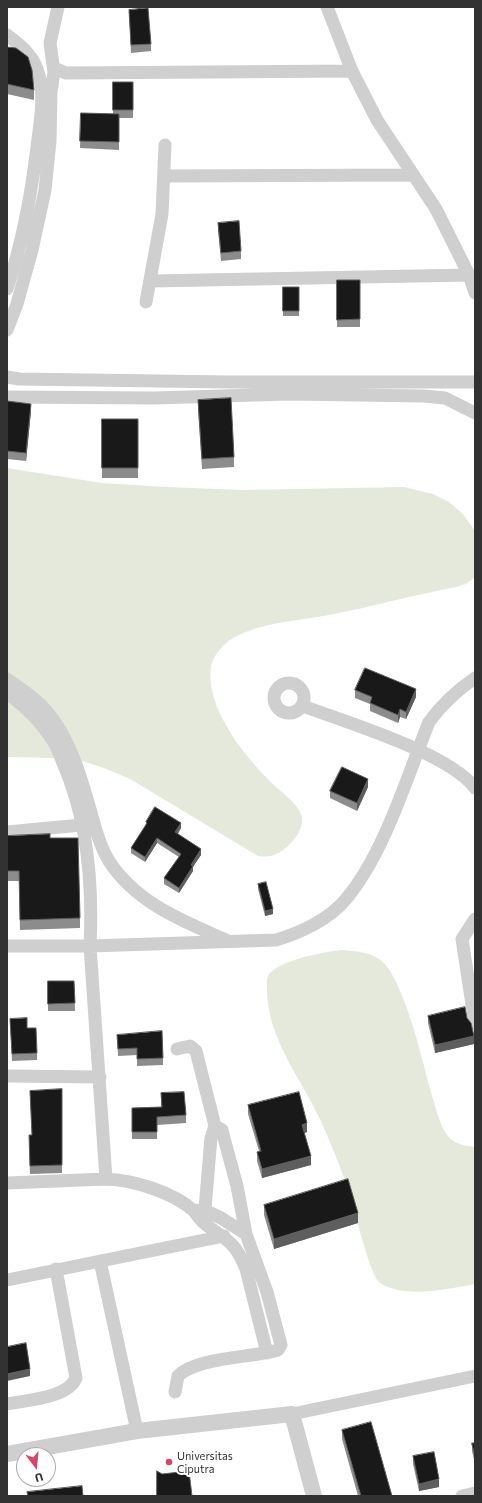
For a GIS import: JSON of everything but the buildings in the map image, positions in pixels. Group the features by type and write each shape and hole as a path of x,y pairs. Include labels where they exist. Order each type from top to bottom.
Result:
{"street":[{"path":"7,330 17,304 32,250 45,190 54,68 50,43 58,7"},
{"path":"327,7 352,71 377,120 436,210 469,275 475,293"},
{"path":"7,35 28,53 33,60 39,74 42,92 40,125 30,205 18,255 7,289"},
{"path":"54,68 66,73 352,71"},
{"path":"146,302 162,214 165,145"},
{"path":"164,176 413,175"},
{"path":"151,281 469,275"},
{"path":"7,377 19,379 229,382 475,382"},
{"path":"7,397 154,398 289,394 424,396 445,398 475,413"},
{"path":"7,946 90,946 276,940 296,934 320,920 346,900 384,837 429,722 439,708 456,691 475,678"},
{"path":"7,679 48,713 67,742 83,782 88,824 88,865 91,924 90,946 106,1179"},
{"path":"7,693 27,708 54,743 88,824 110,862 134,891 144,899 185,922 229,941"},
{"path":"303,706 418,750 451,768 475,788"},
{"path":"7,832 88,824"},
{"path":"475,919 469,938 475,1024"},
{"path":"177,1049 190,1046 196,1051 215,1126 201,1215"},
{"path":"7,1076 100,1077"},
{"path":"175,1392 178,1376 191,1368 207,1363 267,1353 278,1350 281,1345 267,1292 246,1234 237,1186 223,1133 220,1128 215,1126"},
{"path":"7,1184 106,1179 130,1182 154,1189 201,1215 236,1248 246,1269 267,1353"},
{"path":"201,1215 221,1218 246,1234"},
{"path":"7,1280 224,1236"},
{"path":"100,1261 137,1431"},
{"path":"7,1404 65,1391 73,1385 76,1378 56,1269"},
{"path":"7,1454 137,1431 292,1414 475,1376"},
{"path":"292,1414 314,1496"},
{"path":"462,1496 475,1493"}],"shaded area":[{"path":"7,468 102,483 166,487 243,490 404,487 433,494 449,502 463,514 475,531 475,577 466,584 456,587 345,612 257,628 235,637 220,649 212,662 211,682 214,698 221,714 229,730 250,760 276,787 288,797 301,814 302,820 299,831 296,837 286,848 272,856 258,856 130,779 104,768 82,761 50,758 7,757"},
{"path":"341,950 370,954 379,959 388,968 397,983 405,1002 442,1126 448,1136 455,1142 475,1147 475,1284 439,1290 413,1292 390,1288 380,1283 375,1277 365,1250 347,1185 329,1140 312,1103 279,1042 269,1009 267,985 268,976 273,970 291,961"}],"place":[{"name":"Universitas Ciputra","path":"169,1462"}]}
